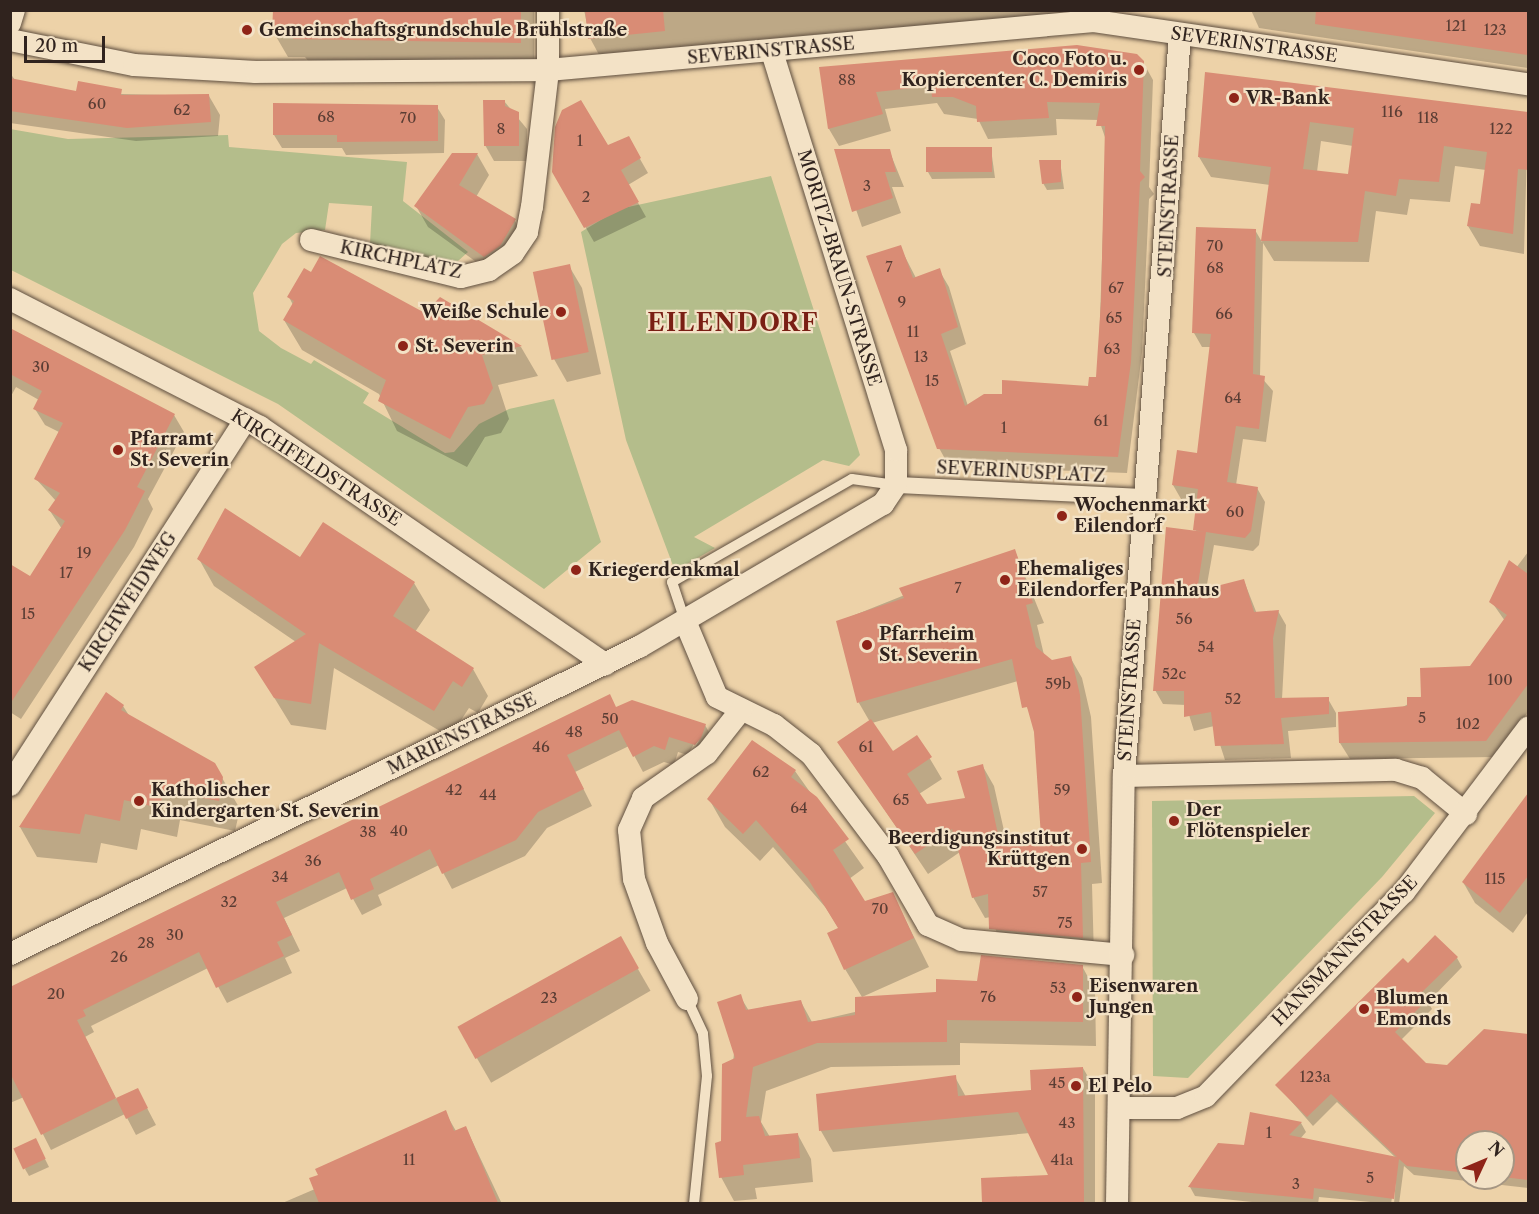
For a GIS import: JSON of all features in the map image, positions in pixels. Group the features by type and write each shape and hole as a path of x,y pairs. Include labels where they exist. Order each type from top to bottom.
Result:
{"street":[{"path":"10,23 14,10"},
{"name":"KIRCHPLATZ","path":"311,240 461,277 489,270 505,259 527,232 548,70 548,10"},
{"name":"SEVERINSTRASSE","path":"10,40 134,64 256,72 548,70 772,51 1095,16 1180,34 1528,84"},
{"name":"STEINSTRASSE","path":"1117,1203 1121,1108 1124,776 1180,34"},
{"name":"MORITZ-BRAUN-STRASSE","path":"772,51 896,450 896,485"},
{"name":"KIRCHFELDSTRASSE","path":"10,299 246,419 605,664"},
{"name":"KIRCHWEIDWEG","path":"10,784 246,419"},
{"name":"SEVERINUSPLATZ","path":"896,485 1145,497"},
{"name":"MARIENSTRASSE","path":"10,954 605,664 864,519 896,485"},
{"path":"685,621 707,681 717,697 774,725 811,754 910,892 928,925 942,933 1025,949 1123,955"},
{"path":"687,999 657,943 634,879 629,830 643,798 707,753 741,710"},
{"name":"HANSMANNSTRASSE","path":"1121,1108 1178,1108 1206,1096 1404,892 1466,814 1528,728"},
{"path":"1124,776 1396,770 1422,778 1466,814"}],"lane":[{"path":"685,621 672,582 852,479 896,485"},
{"path":"687,999 703,1034 707,1076 694,1203"}],"green space":[{"path":"10,129 68,139 228,135 229,147 407,162 403,201 468,252 458,261 418,259 370,244 372,206 329,203 325,230 296,233 282,244 253,293 259,331 281,348 311,364 314,360 369,393 363,403 445,453 454,452 479,424 509,409 554,399 601,542 544,589 278,404 11,270"},
{"path":"771,176 860,455 849,466 823,460 694,537 715,548 675,571 626,440 581,232 619,209"},
{"path":"1414,796 1435,813 1382,877 1188,1078 1153,1076 1152,801"}],"building":[{"path":"273,10 521,10 521,43 293,39 293,33 272,33"},
{"path":"585,10 663,10 665,31 588,39"},
{"path":"1316,10 1528,10 1528,55 1315,24"},
{"path":"1077,45 1137,54 1144,61 1140,171 1145,177 1140,182 1131,362 1118,457 937,449 866,256 901,245 913,278 940,268 958,327 941,334 965,406 984,394 1002,394 1002,380 1088,386 1089,377 1096,377 1101,301 1105,126 1096,126 1100,103 1047,102 1049,118 977,122 976,106 953,97 932,97 931,86 876,92 883,114 828,129 819,67"},
{"path":"1205,72 1528,112 1528,170 1518,169 1513,234 1467,226 1471,203 1480,204 1487,152 1444,146 1439,182 1399,179 1396,196 1365,191 1358,242 1261,241 1271,167 1198,157","holes":["1310,122 1354,128 1348,174 1303,169"]},
{"path":"10,78 76,91 78,81 122,89 121,95 209,94 211,122 127,128 10,111"},
{"path":"483,100 505,100 505,106 519,112 519,146 484,146"},
{"path":"581,100 608,145 629,136 641,158 621,170 639,202 584,228 552,172 555,127 562,110"},
{"path":"273,103 438,105 438,141 337,142 337,135 273,135"},
{"path":"926,147 992,147 992,172 926,172"},
{"path":"834,149 890,149 896,172 885,172 893,198 852,212"},
{"path":"452,153 478,153 459,185 516,219 500,246 484,257 414,206"},
{"path":"1039,160 1061,160 1061,182 1042,184"},
{"path":"1196,227 1256,229 1253,374 1265,376 1259,429 1236,426 1227,482 1258,487 1251,531 1245,538 1206,532 1197,591 1244,579 1254,612 1279,610 1273,638 1275,698 1329,697 1329,714 1281,718 1284,744 1215,746 1211,712 1184,717 1184,691 1153,691 1166,527 1205,532 1193,530 1198,489 1172,485 1177,450 1197,453 1211,334 1192,333"},
{"name":"St. Severin","path":"320,256 425,313 440,297 522,346 482,355 493,388 484,404 468,407 450,439 378,401 386,380 283,320 294,301 287,297 304,268 311,272"},
{"name":"Weiße Schule","path":"570,264 589,352 552,360 533,272"},
{"path":"10,328 175,414 137,487 145,491 125,530 10,704 10,564 30,576 65,521 48,510 60,493 34,479 63,423 33,409 42,391 10,374"},
{"path":"225,508 300,557 323,522 415,582 393,616 474,668 462,687 453,681 434,711 319,643 311,704 274,698 254,667 306,634 197,559"},
{"path":"1015,549 1033,603 1026,605 1036,647 1052,660 1071,656 1080,695 1091,862 1081,863 1083,938 989,929 988,894 972,898 952,829 915,854 837,742 871,719 893,751 917,735 932,757 907,774 927,804 965,798 957,771 983,764 1000,844 1041,837 1034,732 1027,707 1022,708 1012,659 857,703 836,621 904,598 899,588"},
{"path":"1509,560 1528,574 1528,684 1486,741 1339,743 1338,712 1407,706 1407,697 1421,697 1420,668 1470,666 1507,615 1489,602"},
{"path":"106,692 124,705 121,710 215,763 223,777 219,801 163,791 160,808 124,800 120,821 85,814 80,834 19,827"},
{"path":"610,694 616,707 632,700 706,724 701,738 695,745 669,737 665,750 654,746 633,757 619,730 567,755 584,789 538,812 516,840 442,874 430,849 370,879 374,889 351,900 339,872 276,902 292,935 277,942 284,956 216,988 199,952 83,1010 86,1016 77,1020 116,1098 41,1135 10,1073 10,987"},
{"path":"752,740 796,770 791,777 817,797 849,839 833,850 865,901 893,892 914,938 844,970 827,933 838,928 808,879 756,820 743,834 707,799"},
{"path":"1528,793 1528,876 1500,913 1462,882"},
{"path":"1435,935 1458,957 1421,993 1428,999 1395,1032 1426,1063 1447,1065 1484,1029 1528,1034 1528,1180 1515,1178 1515,1130 1455,1130 1455,1172 1407,1166 1399,1159 1394,1199 1314,1188 1313,1199 1188,1187 1218,1143 1244,1145 1250,1112 1302,1122 1289,1135 1397,1157 1331,1094 1307,1117 1275,1085 1403,958 1408,963"},
{"path":"621,936 639,968 475,1059 457,1027"},
{"path":"981,955 1083,965 1083,1022 947,1020 947,1042 817,1043 753,1067 746,1117 759,1116 765,1136 798,1133 800,1158 743,1165 744,1175 719,1178 715,1143 721,1141 722,1064 735,1058 717,1002 741,994 746,1010 801,1000 808,1022 855,1015 855,997 936,992 936,979 977,981"},
{"path":"1083,1067 1084,1203 982,1203 981,1178 1048,1175 1018,1112 819,1131 816,1094 956,1075 958,1096 1031,1090 1030,1070"},
{"path":"138,1088 148,1108 126,1119 116,1098"},
{"path":"446,1110 454,1131 466,1126 498,1203 319,1203 309,1178 318,1175 315,1169"},
{"path":"36,1138 46,1159 23,1169 13,1149"}],"place":[{"name":"Gemeinschaftsgrundschule Brühlstraße","path":"247,30"},
{"name":"Coco Foto u. Kopiercenter C. Demiris","path":"1139,70"},
{"name":"VR-Bank","path":"1234,98"},
{"name":"Weiße Schule","path":"561,312"},
{"name":"St. Severin","path":"403,346"},
{"name":"Pfarramt St. Severin","path":"118,450"},
{"name":"Wochenmarkt Eilendorf","path":"1062,516"},
{"name":"Kriegerdenkmal","path":"576,570"},
{"name":"Ehemaliges Eilendorfer Pannhaus","path":"1005,580"},
{"name":"Pfarrheim St. Severin","path":"867,645"},
{"name":"Katholischer Kindergarten St. Severin","path":"139,801"},
{"name":"Der Flötenspieler","path":"1174,821"},
{"name":"Beerdigungsinstitut Krüttgen","path":"1082,849"},
{"name":"Eisenwaren Jungen","path":"1077,997"},
{"name":"Blumen Emonds","path":"1364,1009"},
{"name":"El Pelo","path":"1076,1086"}],"district":[{"name":"EILENDORF","path":"733,323"}]}
